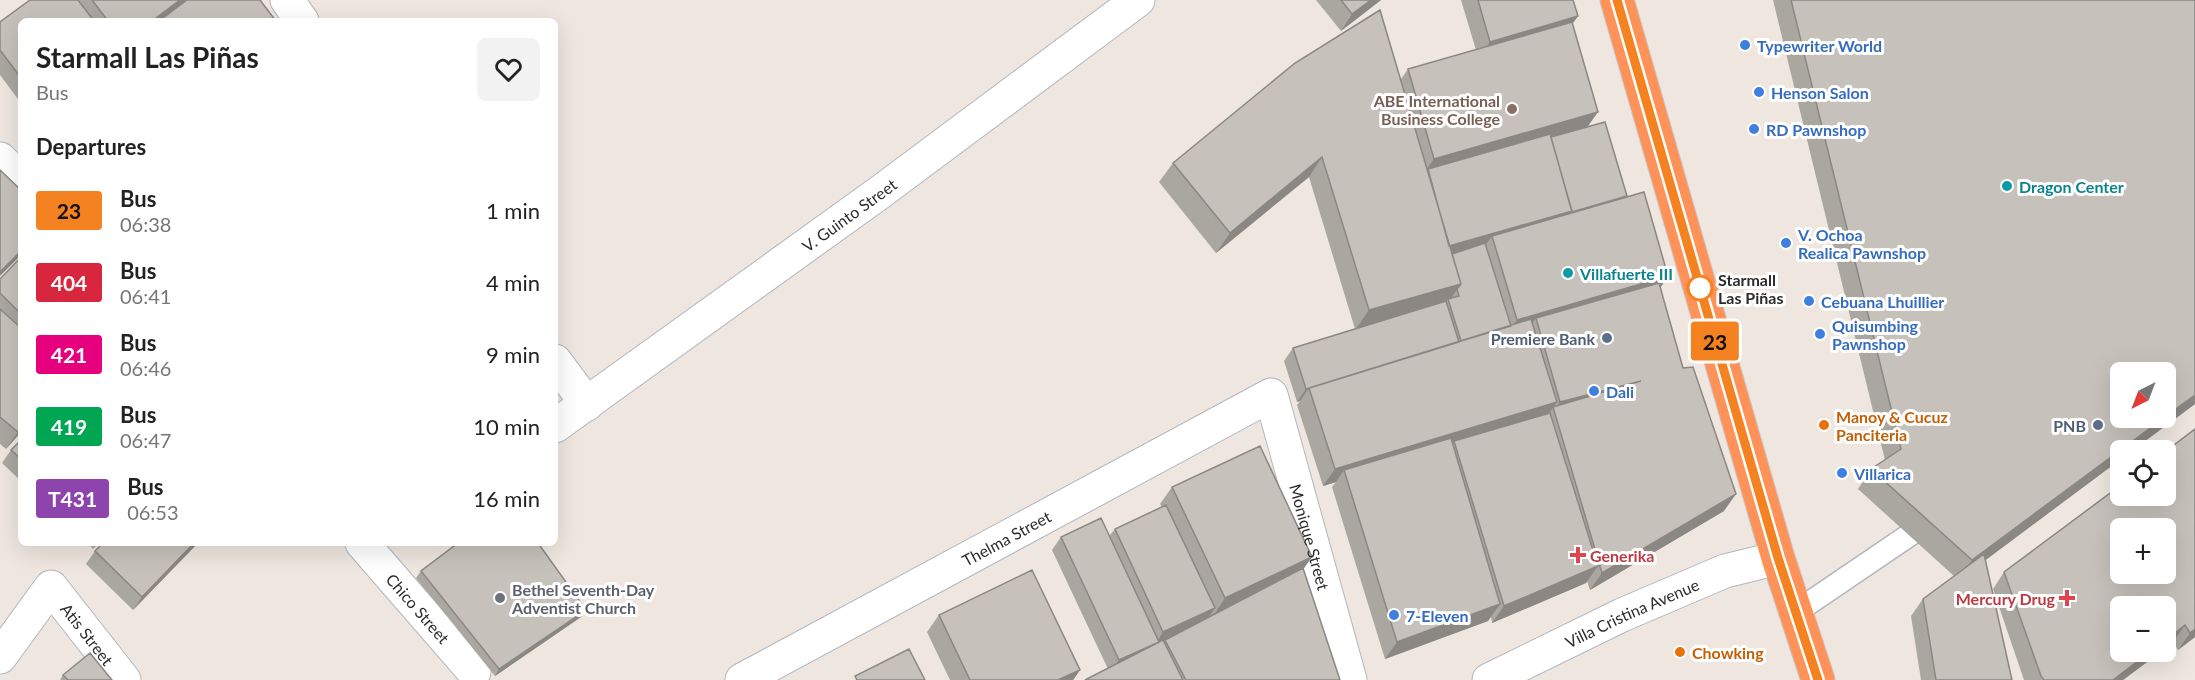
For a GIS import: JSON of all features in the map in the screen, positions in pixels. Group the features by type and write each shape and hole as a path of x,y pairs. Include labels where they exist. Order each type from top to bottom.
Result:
{"highway":[{"path":"1617,0 1778,558 1818,680"}],"street":[{"path":"287,0 300,18"},
{"name":"V. Guinto Street","path":"558,424 879,193 1138,0"},
{"path":"0,159 18,177"},
{"path":"558,365 587,404"},
{"name":"Thelma Street","path":"742,680 1271,395"},
{"name":"Monique Street","path":"1271,395 1350,680"},
{"name":"Chico Street","path":"372,546 474,672"},
{"name":"Villa Cristina Avenue","path":"1489,680 1622,615 1714,575 1778,558"},
{"name":"Atis Street","path":"0,657 51,587 124,680"}],"lane":[{"path":"1796,612 1954,504"}],"building":[{"path":"30,0 78,0 92,18 18,18 18,74 0,50 0,22"},
{"path":"92,0 180,0 156,18 106,18"},
{"path":"187,0 260,0 274,18 163,18"},
{"path":"1341,0 1371,0 1352,14"},
{"path":"1478,0 1573,0 1578,16 1490,42"},
{"name":"Dragon Center","path":"1791,0 2195,0 2195,395 2176,409 2176,362 2110,362 2110,428 2150,428 2134,440 2110,440 2110,458 1972,560 1871,469 1901,449"},
{"path":"1380,10 1461,284 1369,310 1322,157 1230,233 1173,163 1295,63"},
{"path":"1572,22 1598,112 1434,159 1408,69"},
{"path":"1605,122 1627,196 1572,212 1551,137"},
{"path":"1550,134 1572,211 1449,246 1428,169"},
{"path":"0,170 18,187 18,254 0,272"},
{"name":"Villafuerte III","path":"1644,192 1668,276 1517,320 1492,236"},
{"path":"1485,243 1511,326 1461,341 1448,299 1459,296 1457,289 1461,284 1452,254"},
{"path":"18,260 18,311 0,293 0,279"},
{"path":"1659,283 1683,368 1693,367 1736,494 1602,573 1553,407 1641,381 1560,402 1536,318"},
{"path":"1446,301 1459,342 1306,389 1293,348"},
{"path":"0,309 18,325 18,432 0,417"},
{"path":"1531,319 1557,402 1335,469 1309,388"},
{"path":"1550,413 1598,566 1504,606 1454,441"},
{"name":"Mercury Drug","path":"2195,429 2195,629 2190,633 2185,625 2176,632 2176,596 2110,596 2110,662 2137,662 2113,680 2044,680 2004,572 2110,493 2110,506 2176,506 2176,443"},
{"path":"1451,438 1500,604 1397,642 1344,470"},
{"path":"18,443 18,456 11,450"},
{"path":"1260,446 1312,557 1225,598 1172,487"},
{"path":"1166,505 1215,608 1163,632 1115,529"},
{"path":"1101,518 1159,642 1119,660 1061,537"},
{"path":"100,546 191,546 142,597 95,551"},
{"name":"Bethel Seventh-Day Adventist Church","path":"454,546 540,546 586,610 499,669 421,571"},
{"path":"1984,554 2012,680 1936,680 1923,599"},
{"path":"1303,568 1340,680 1186,680 1165,640"},
{"path":"1032,570 1080,670 1058,680 970,680 939,615"},
{"path":"1163,640 1183,680 1085,680"},
{"path":"909,649 925,680 857,680 855,676"},
{"path":"90,653 112,680 68,680 63,675"}],"bus line":[{"name":"23","path":"1617,0 1778,558 1818,680"}],"place":[{"name":"Typewriter World","path":"1745,45"},
{"name":"Henson Salon","path":"1759,92"},
{"name":"ABE International Business College","path":"1512,109"},
{"name":"RD Pawnshop","path":"1754,129"},
{"name":"Dragon Center","path":"2007,186"},
{"name":"V. Ochoa Realica Pawnshop","path":"1786,243"},
{"name":"Villafuerte III","path":"1568,273"},
{"name":"Starmall Las Piñas","path":"1700,288"},
{"name":"Cebuana Lhuillier","path":"1809,301"},
{"name":"Quisumbing Pawnshop","path":"1820,334"},
{"name":"Premiere Bank","path":"1607,338"},
{"name":"Dali","path":"1594,391"},
{"name":"Manoy & Cucuz Panciteria","path":"1824,425"},
{"name":"PNB","path":"2098,425"},
{"name":"Villarica","path":"1842,473"},
{"name":"Generika","path":"1578,555"},
{"name":"Bethel Seventh-Day Adventist Church","path":"500,598"},
{"name":"Mercury Drug","path":"2067,598"},
{"name":"7-Eleven","path":"1394,615"},
{"name":"Chowking","path":"1680,652"}]}
